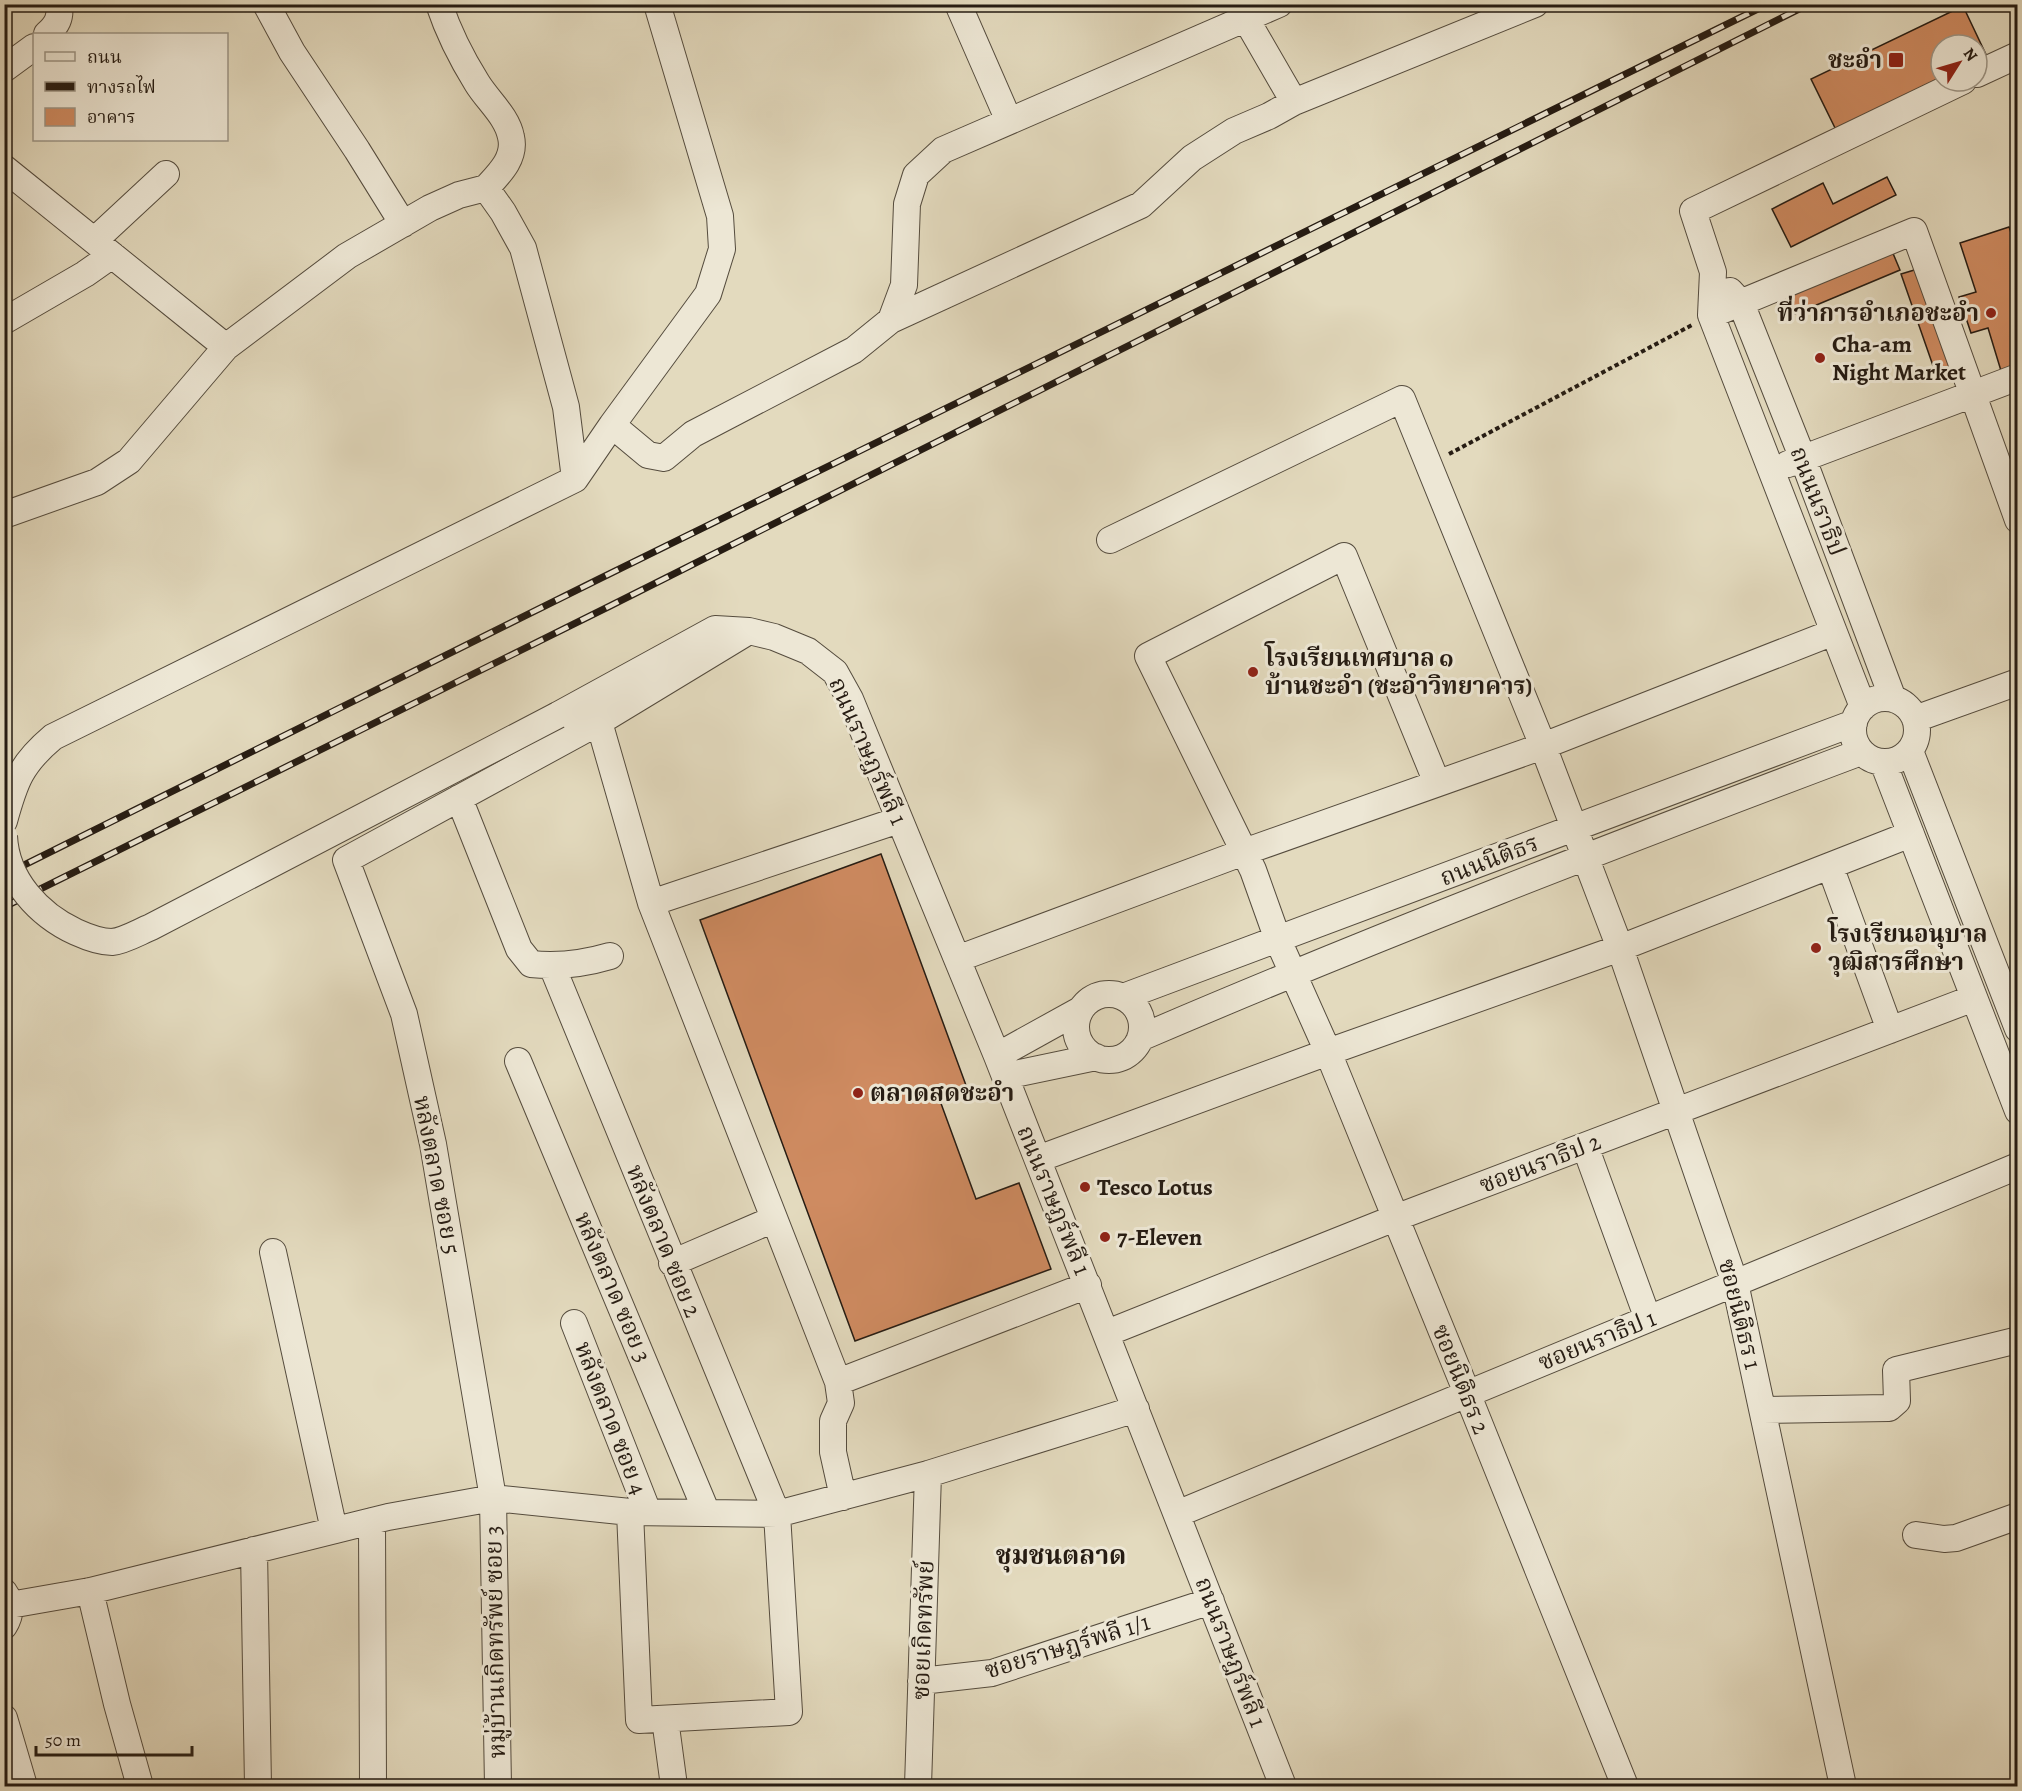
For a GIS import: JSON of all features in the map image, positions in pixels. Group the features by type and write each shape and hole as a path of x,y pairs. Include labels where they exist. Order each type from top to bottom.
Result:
{"street":[{"path":"48,33 56,26 61,15 59,4"},
{"path":"266,4 292,52 403,224"},
{"path":"4,515 97,482 129,461 226,347 347,256 430,208 459,195 486,188 506,166 512,138 503,118 477,84 439,4"},
{"path":"4,821 11,795 23,768 53,737 575,479 708,294 722,249 720,216 657,4"},
{"path":"958,4 1008,121"},
{"path":"891,320 904,285 907,204 916,175 943,150 1279,4"},
{"path":"612,425 648,455 664,458 693,434 854,350 891,320 1140,206 1192,158 1234,131 1294,102 1535,4"},
{"path":"1246,19 1294,102"},
{"path":"4,69 33,48"},
{"path":"1989,68 2018,54"},
{"path":"1938,93 1693,211 1713,272 1711,315 1914,231 2018,520"},
{"path":"4,168 226,347"},
{"path":"4,321 85,274 166,174"},
{"path":"486,188 503,212 523,248 566,407 575,479"},
{"path":"1713,272 1741,303"},
{"name":"ถนนนราธิป","path":"1741,303 1803,459 1893,699"},
{"name":"ถนนนราธิป","path":"1711,315 1834,632 1858,715"},
{"path":"1771,470 2018,377"},
{"name":"ซอยนิติธร 1","path":"1110,540 1402,399 1575,828 1620,948 1735,1283 1843,1786"},
{"name":"ซอยนิติธร 2","path":"1437,783 1344,556 1148,656 1245,852 1278,939 1328,1052 1625,1786"},
{"name":"ถนนราษฎร์พลี 1","path":"4,836 5,848 13,869 35,905 61,925 84,936 99,941 113,942 151,927 558,715 716,629 748,631 774,637 808,651 835,672 850,699 1038,1159 1282,1786"},
{"path":"610,956 583,964 552,966 531,964 519,949 459,798 599,722 748,631"},
{"path":"957,959 1245,852 1543,746 1834,632"},
{"path":"1915,719 2018,682"},
{"path":"1872,757 1898,760 1914,745 1917,735 1915,719 1907,707 1893,699 1868,702 1852,728 1854,739 1872,757 1911,834 2018,1111"},
{"name":"ถนนนิติธร","path":"1123,997 1575,828 1858,715"},
{"path":"599,722 651,903 838,1382 841,1403 833,1421 833,1452 843,1497"},
{"path":"1910,751 2016,1019 1984,1025"},
{"name":"ถนนนิติธร","path":"1140,1038 1292,973 1585,855 1872,757"},
{"name":"หลังตลาด ซอย 5","path":"459,798 346,860 404,1014 433,1144 493,1498"},
{"path":"651,903 899,820"},
{"path":"1038,1159 1620,948 1911,834"},
{"path":"1830,866 1890,1029"},
{"name":"หลังตลาด ซอย 2","path":"552,966 777,1514 789,1712 665,1719"},
{"path":"1107,993 1123,997 1135,1006 1140,1016 1142,1027 1140,1038 1127,1054 1117,1058 1096,1057 1001,1066 1096,996 1107,993"},
{"name":"ซอยนราธิป 2","path":"1107,1333 1395,1218 1974,998"},
{"path":"1080,1010 1076,1020 1080,1042 1096,1057"},
{"name":"หลังตลาด ซอย 3","path":"518,1061 707,1513"},
{"path":"1585,1146 1648,1319"},
{"name":"ซอยนราธิป 1","path":"1177,1514 2018,1166"},
{"path":"672,1263 774,1219"},
{"path":"273,1252 334,1530"},
{"path":"838,1382 1088,1285"},
{"name":"หลังตลาด ซอย 4","path":"574,1323 639,1512 639,1720 665,1719"},
{"path":"1764,1410 1889,1408 1897,1401 1896,1370 2018,1340"},
{"path":"6,1608 90,1592 372,1521 493,1498 639,1512 777,1514 928,1474 1136,1409"},
{"name":"ซอยเกิดทรัพย์","path":"918,1786 928,1474"},
{"name":"หมู่บ้านเกิดทรัพย์ ซอย 3","path":"493,1498 498,1786"},
{"path":"1916,1535 1944,1539 1956,1538 2018,1516"},
{"path":"372,1521 373,1786"},
{"path":"254,1550 258,1786"},
{"path":"90,1592 140,1786"},
{"name":"ซอยราษฎร์พลี 1/1","path":"921,1681 992,1673 1210,1601"},
{"path":"4,1718 24,1786"},
{"path":"665,1719 674,1786"}],"path":[{"path":"1429,464 1711,315"}],"building":[{"path":"1963,6 1976,33 1929,33 1929,87 1839,136 1811,79"},
{"path":"1887,177 1896,195 1791,247 1772,209 1823,183 1833,204"},
{"name":"ที่ว่าการอำเภอชะอำ","path":"2009,227 2018,252 2018,369 2002,374 1988,328 1971,333 1959,297 1976,292 1960,243"},
{"path":"1892,251 1900,270 1795,314 1787,295"},
{"path":"1921,268 1958,373 1938,380 1901,274"},
{"name":"ตลาดสดชะอำ","path":"881,854 967,1088 939,1098 976,1199 1019,1183 1051,1269 855,1341 700,920"}],"railway":[{"path":"4,875 599,579 1768,4"},
{"path":"4,907 610,606 1809,4"}],"place":[{"name":"ชะอำ","path":"1896,60"},
{"name":"ที่ว่าการอำเภอชะอำ","path":"1991,313"},
{"name":"Cha-am Night Market","path":"1820,358"},
{"name":"โรงเรียนเทศบาล ๑ บ้านชะอำ (ชะอำวิทยาคาร)","path":"1253,672"},
{"name":"โรงเรียนอนุบาล วุฒิสารศึกษา","path":"1816,948"},
{"name":"ตลาดสดชะอำ","path":"858,1093"},
{"name":"Tesco Lotus","path":"1085,1187"},
{"name":"7-Eleven","path":"1105,1237"}],"district":[{"name":"ชุมชนตลาด","path":"1061,1555"}]}
